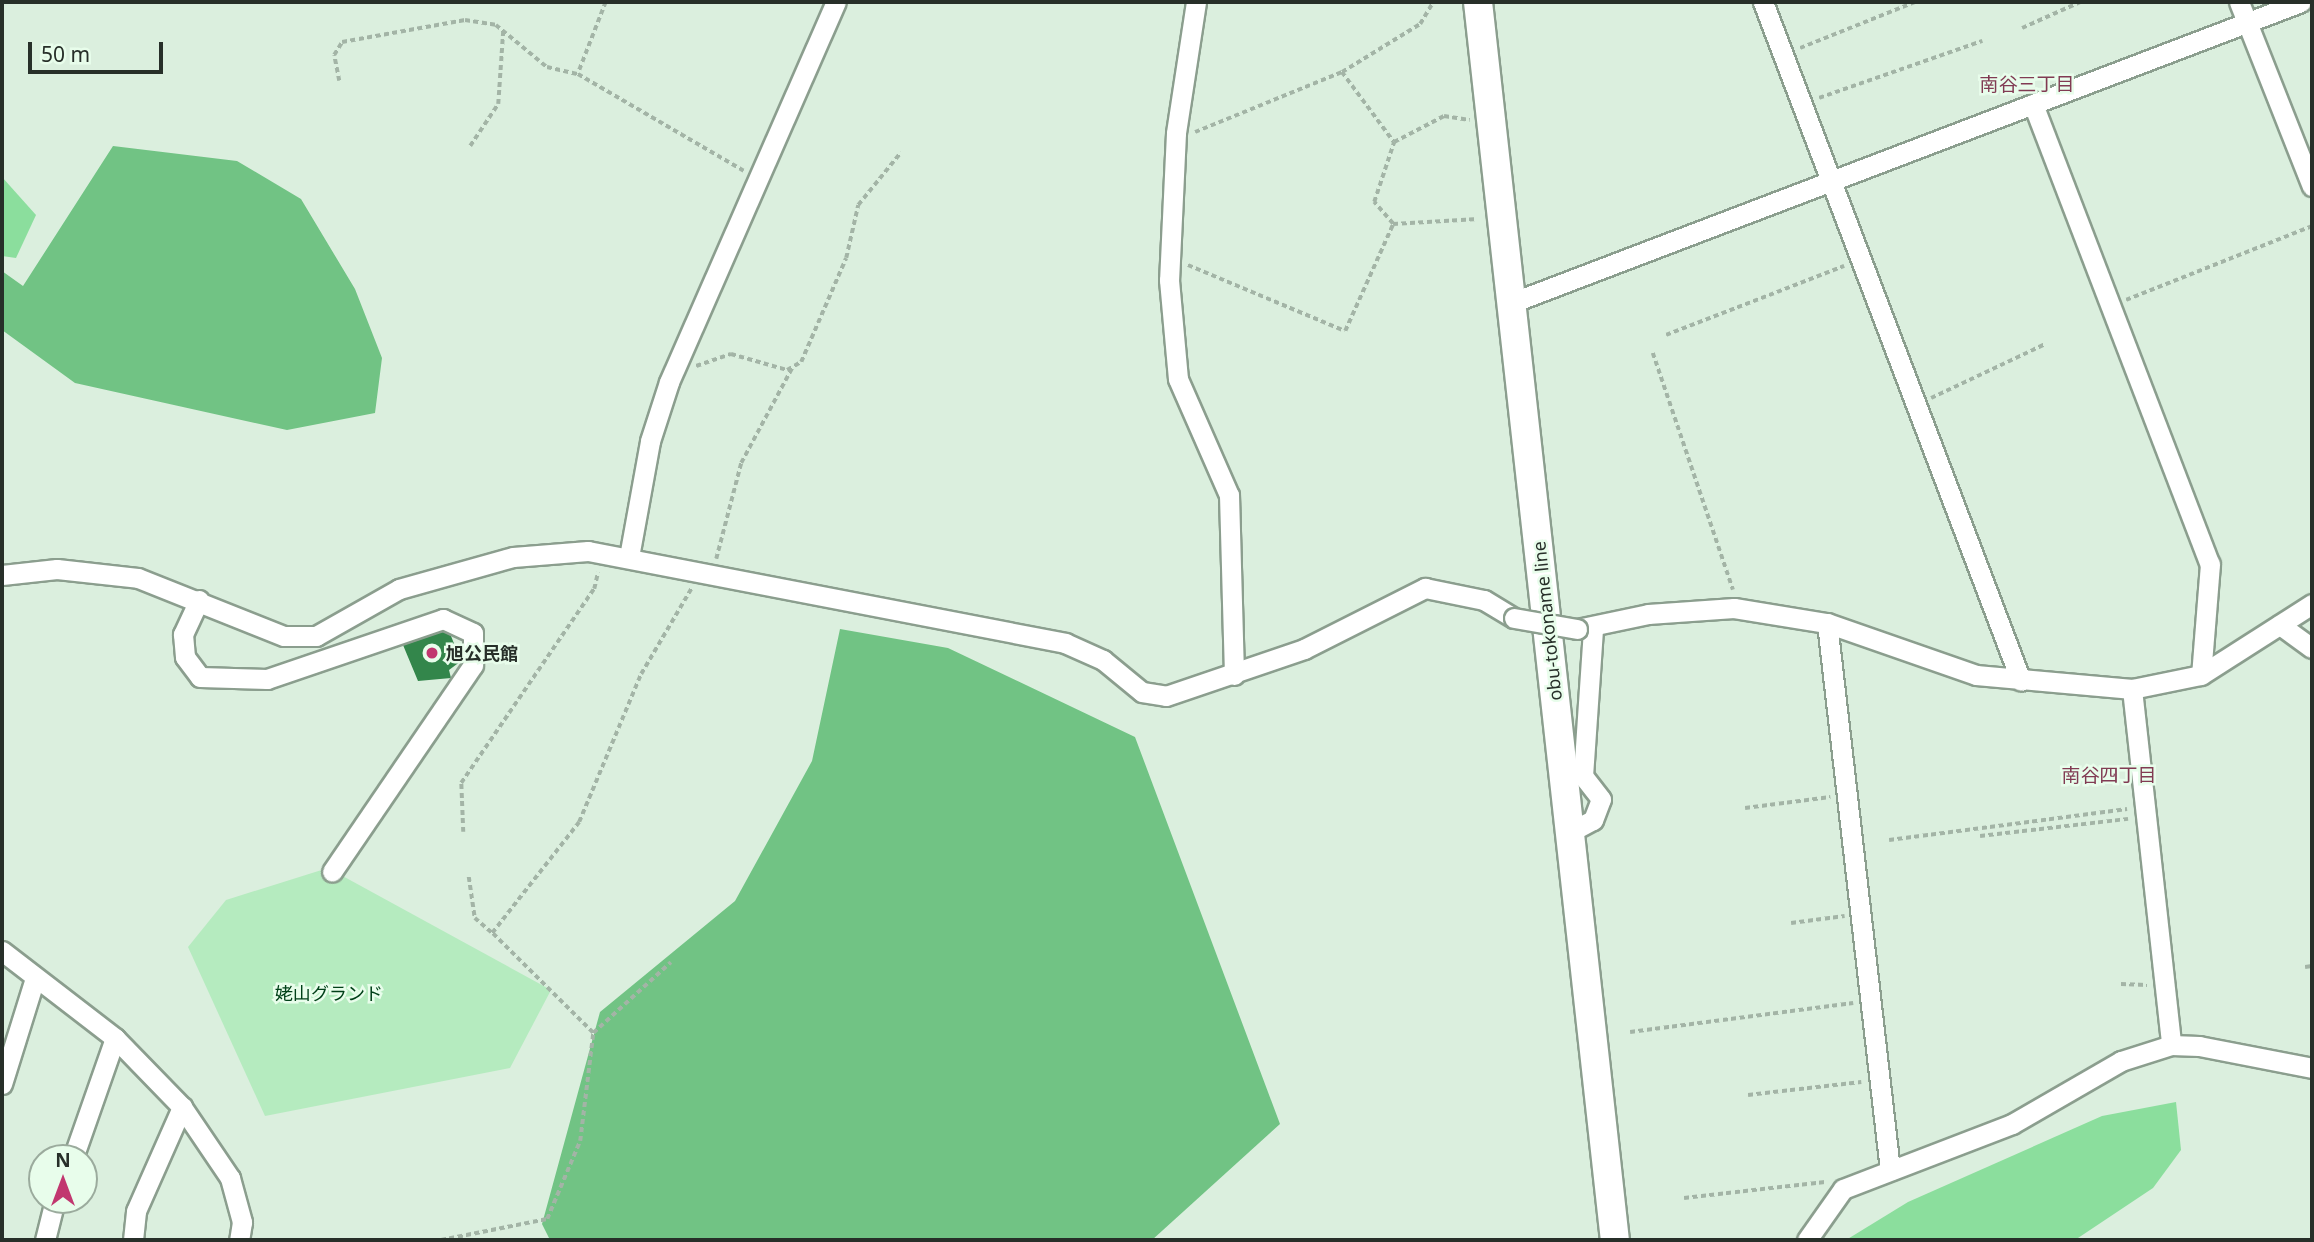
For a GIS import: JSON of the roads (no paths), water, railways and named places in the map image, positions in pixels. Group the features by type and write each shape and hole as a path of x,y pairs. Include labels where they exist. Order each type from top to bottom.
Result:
{"main road":[{"name":"obu-tokoname line","path":"1478,2 1615,1240"}],"street":[{"path":"629,558 650,441 675,367 836,2"},
{"path":"1196,2 1176,133 1170,259 1178,379 1229,495 1234,675"},
{"path":"1763,2 2021,681"},
{"path":"2239,2 2312,186"},
{"path":"1511,303 2301,2"},
{"path":"2033,103 2210,564 2200,675"},
{"path":"2,575 106,572 199,600 284,636 316,636 399,589 440,577 513,557 602,553 709,571 1065,643 1103,660 1142,692 1166,696 1304,649 1425,588 1484,600 1514,618 1585,629 1648,614 1734,608 1826,623 1976,675 2132,689 2200,675 2312,604"},
{"path":"199,600 183,634 185,657 200,677 267,679 443,619 473,633 473,665 332,872"},
{"path":"1826,623 1890,1170"},
{"path":"2280,625 2312,648"},
{"path":"1570,832 1593,820 1601,799 1583,776 1585,629"},
{"path":"2132,689 2171,1045"},
{"path":"2,951 115,1038 182,1107 230,1178 242,1222 239,1240"},
{"path":"2,1084 35,978"},
{"path":"78,1144 115,1038"},
{"path":"1807,1240 1843,1189 2012,1124 2079,1080 2171,1045 2312,1068"},
{"path":"133,1240 136,1211 182,1107"},
{"path":"45,1240 52,1214"}],"place":[{"name":"旭公民館","path":"432,653"}],"district":[{"name":"南谷三丁目","path":"2027,85"},
{"name":"南谷四丁目","path":"2109,776"}],"park label":[{"name":"姥山グランド","path":"329,993"}]}
